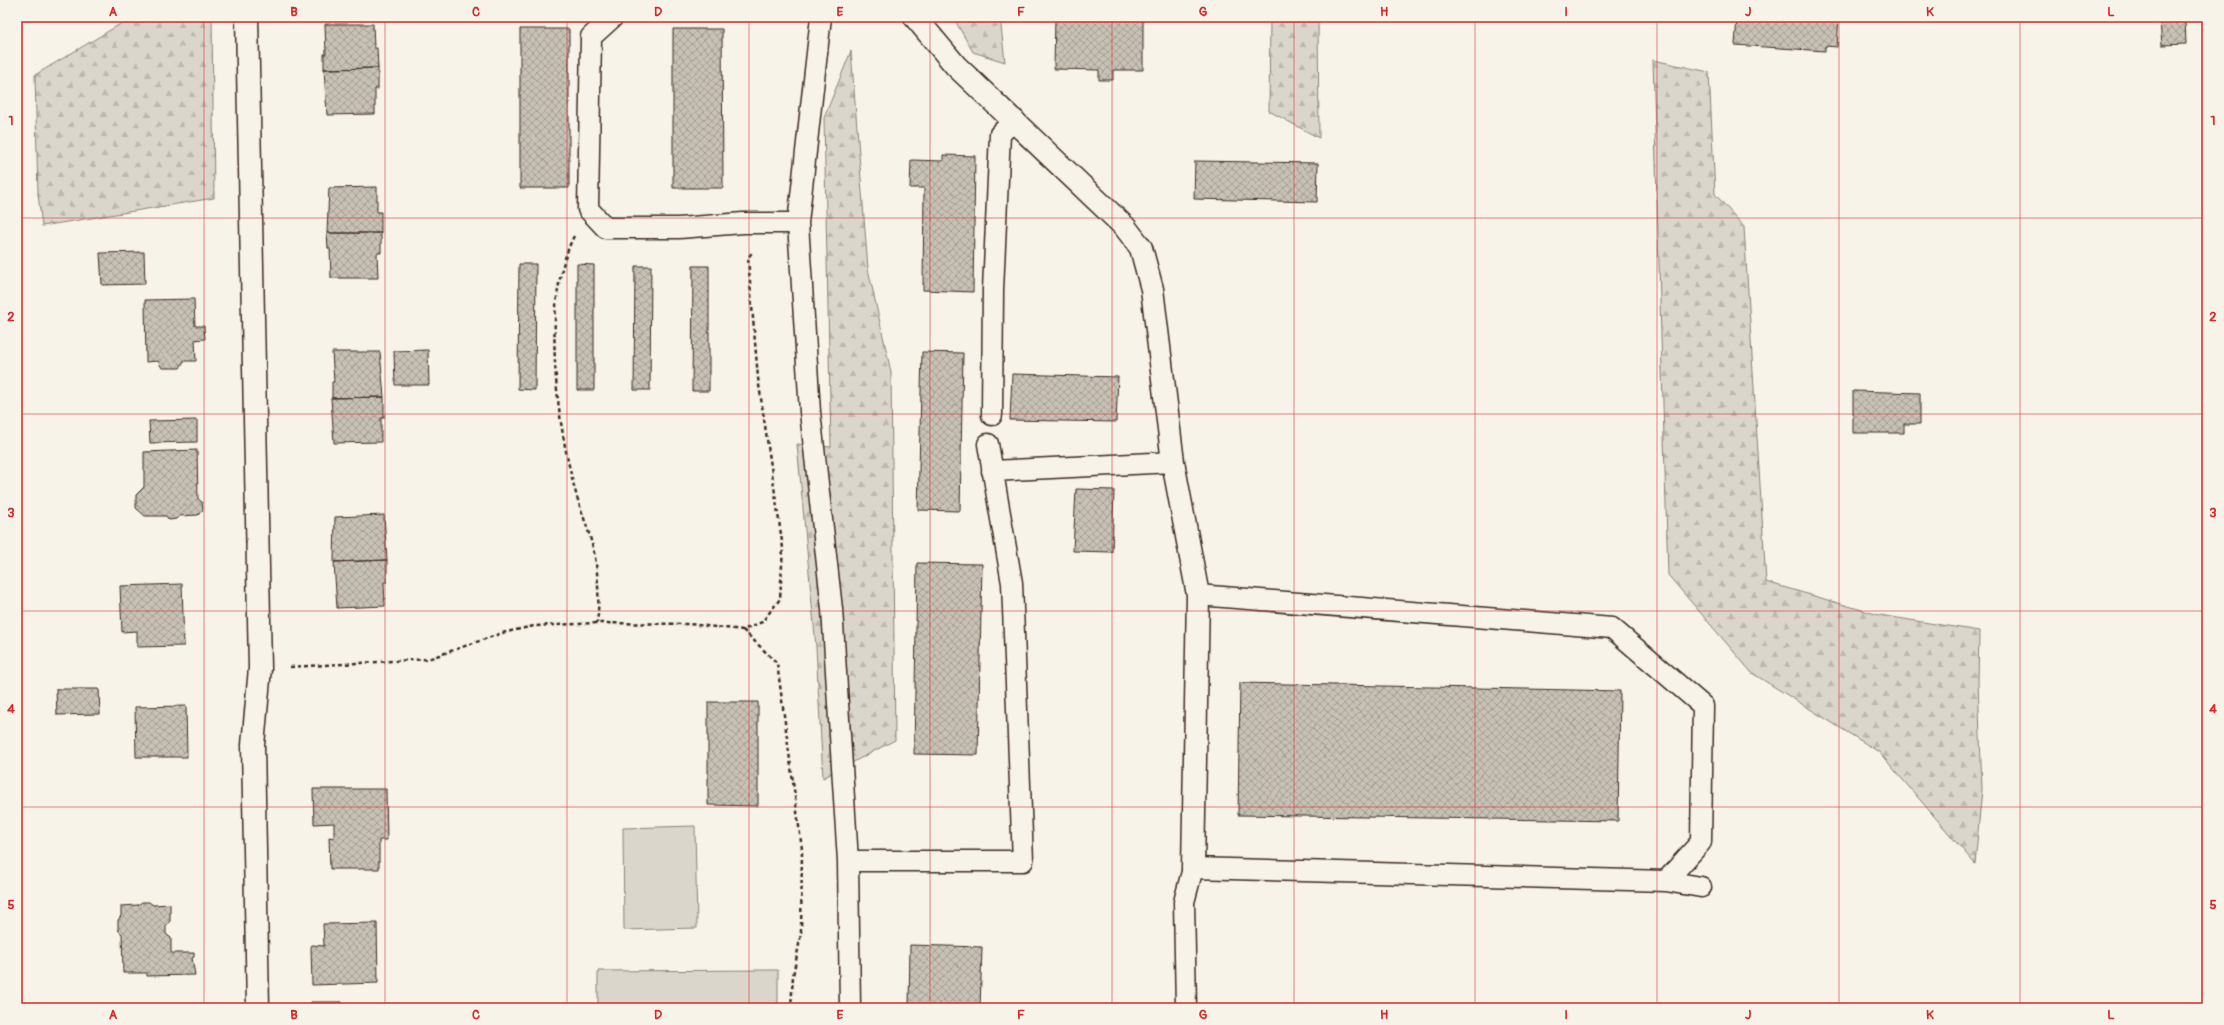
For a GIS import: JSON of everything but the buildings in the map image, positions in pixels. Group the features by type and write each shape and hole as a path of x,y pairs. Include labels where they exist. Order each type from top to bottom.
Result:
{"street":[{"path":"247,17 260,668 253,745 258,1008"},
{"path":"915,17 956,66 1015,120 1125,227 1141,248 1152,289 1173,462 1198,595 1193,868"}],"lane":[{"path":"612,17 590,37 588,209 606,228 679,228 743,223 798,223"},
{"path":"821,17 798,223 810,412 832,609 848,861 850,1008"},
{"path":"992,415 993,290 1000,134 1015,120"},
{"path":"848,861 1022,861 1012,583 988,444"},
{"path":"992,471 1173,462"},
{"path":"1198,595 1612,628 1703,706 1701,842 1666,882"},
{"path":"1186,1008 1184,902 1193,868 1666,882 1701,887"}],"path":[{"path":"588,209 567,250 554,316 559,420 574,487 593,546 600,607 597,622"},
{"path":"260,668 428,659 502,634 534,626 597,622 689,624 743,630 762,622 780,599 783,548 758,378 748,258 773,223"},
{"path":"743,630 777,663 802,849 801,934 793,976 791,1008"}],"green space":[{"path":"132,17 212,17 214,198 42,226 38,194 35,75"},
{"path":"953,17 1000,17 1005,62 973,52"},
{"path":"1270,17 1318,17 1319,138 1269,111"},
{"path":"851,51 868,269 891,372 895,740 823,778 816,647 797,444 831,447 824,118"},
{"path":"1653,60 1709,72 1715,194 1744,227 1766,582 1879,615 1979,631 1978,682 1982,789 1975,864 1879,752 1752,673 1668,575"},
{"path":"695,826 697,928 624,930 623,828"},
{"path":"778,970 778,1008 598,1008 598,971"}]}
